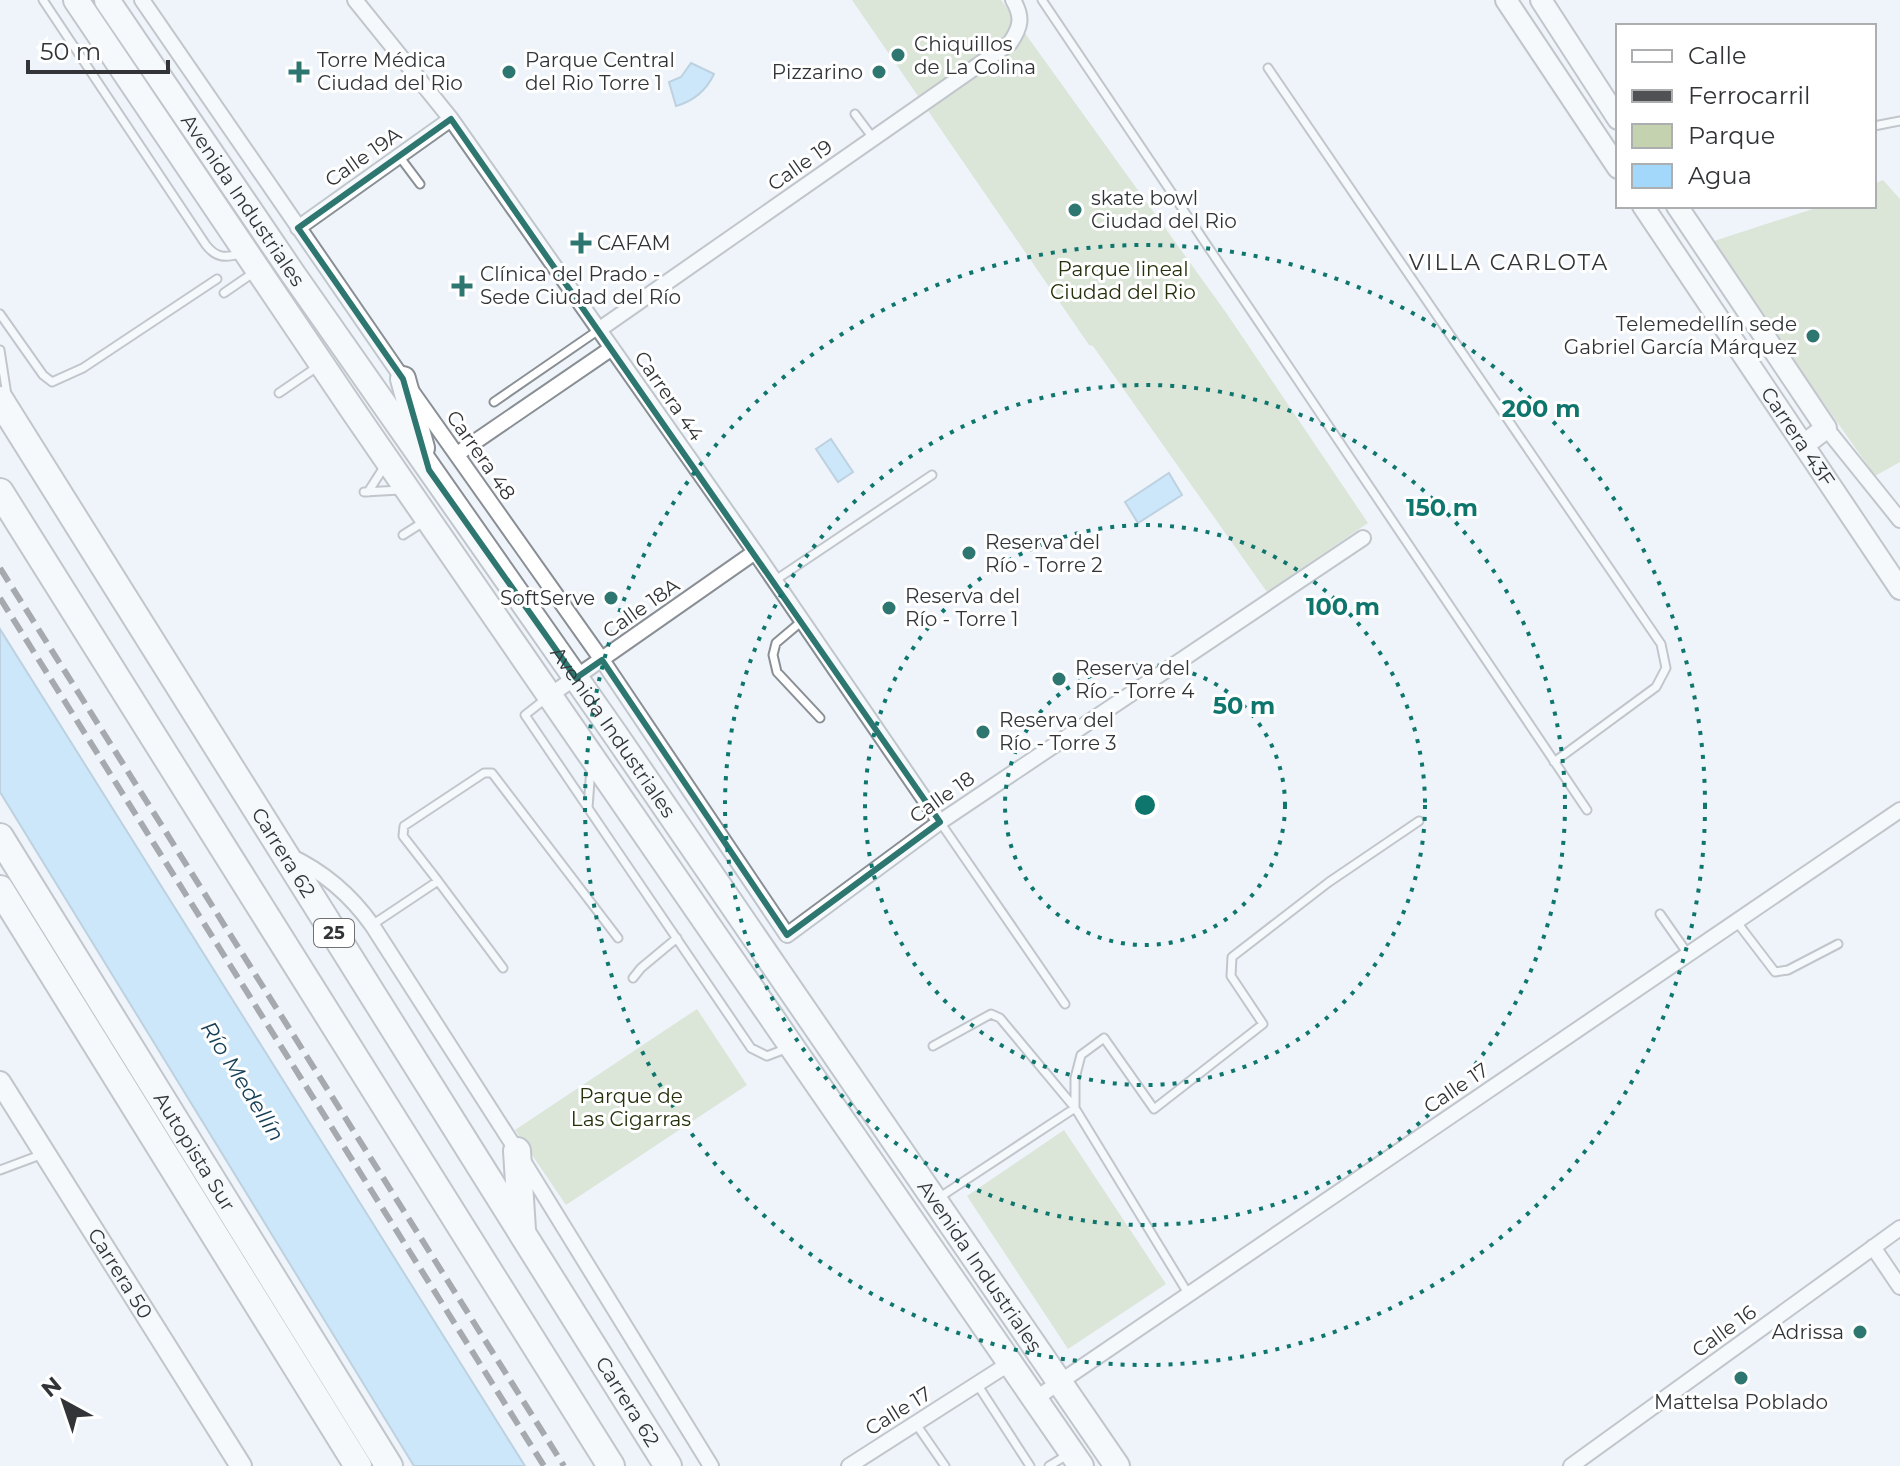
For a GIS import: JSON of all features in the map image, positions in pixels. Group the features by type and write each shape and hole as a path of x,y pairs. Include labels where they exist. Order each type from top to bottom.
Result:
{"highway":[{"name":"Carrera 62","path":"5,409 668,1466"},
{"path":"0,479 22,526"},
{"name":"25","path":"0,492 611,1466"},
{"name":"Autopista Sur","path":"0,837 389,1466"},
{"name":"Autopista Sur","path":"0,889 358,1466"},
{"path":"517,1151 522,1233"}],"main road":[{"name":"Avenida Industriales","path":"76,0 321,365 1076,1459"},
{"name":"Avenida Industriales","path":"107,0 1117,1466"},
{"path":"403,379 429,470"}],"street":[{"name":"Carrera 48","path":"142,0 403,379 602,660 787,935"},
{"name":"Carrera 44","path":"355,0 451,119 600,329 940,822"},
{"name":"Calle 19","path":"600,329 1010,43 1020,29 1020,12 1013,0"},
{"path":"1506,0 1616,165"},
{"path":"1541,0 1616,116"},
{"name":"Calle 19A","path":"298,228 451,119"},
{"name":"Carrera 43F","path":"1644,208 1900,589"},
{"name":"Carrera 43F","path":"1678,208 1826,428 1900,520"},
{"path":"463,450 612,348"},
{"path":"1804,445 1826,428"},
{"name":"Calle 18","path":"787,935 940,822 1363,538"},
{"name":"Calle 18A","path":"549,696 755,552"},
{"name":"Calle 17","path":"1035,1399 1900,810"},
{"path":"284,853 316,868 359,907 372,925 517,1151 711,1466"},
{"name":"Carrera 50","path":"0,1082 241,1466"},
{"name":"Calle 16","path":"1571,1466 1900,1228"},
{"path":"1873,1247 1900,1287"},
{"name":"Calle 17","path":"849,1466 1010,1363"}],"lane":[{"path":"43,0 206,245 218,256 253,261"},
{"path":"1042,0 1587,810"},
{"path":"1268,68 1661,644 1666,668 1656,687 1554,762"},
{"path":"855,114 873,138"},
{"path":"1876,126 1900,121"},
{"path":"399,156 420,184"},
{"path":"224,293 253,261"},
{"path":"0,314 43,375 52,382 83,368 217,279"},
{"path":"494,402 600,329"},
{"path":"0,350 5,409"},
{"path":"279,393 321,365"},
{"path":"387,461 366,492 407,490"},
{"path":"774,581 932,475"},
{"path":"403,535 428,520"},
{"path":"802,621 776,643 773,655 777,672 820,718"},
{"path":"549,696 525,715 751,1048 767,1056 790,1047"},
{"path":"588,808 591,757"},
{"path":"503,968 403,836 404,826 484,773 492,773 618,938"},
{"path":"1075,1108 1075,1078 1081,1055 1104,1038 1154,1109 1263,1024 1231,976 1232,957 1329,882 1419,821"},
{"path":"940,822 1065,1004"},
{"path":"372,925 438,881"},
{"path":"1660,914 1688,954"},
{"path":"1736,921 1775,972 1788,970 1838,944"},
{"path":"633,978 677,938"},
{"path":"933,1046 991,1014 1000,1018 1075,1108 1189,1295"},
{"path":"935,1201 1075,1108"},
{"path":"0,1170 45,1154"},
{"path":"977,1384 1030,1466"},
{"path":"916,1424 945,1466"},
{"path":"1049,1466 1076,1459"}],"highlighted area":[{"path":"451,119 940,822 787,935 602,660 576,678 429,470 403,379 298,228"}],"green space":[{"name":"Parque lineal Ciudad del Rio","path":"852,0 1001,0 1227,314 1368,523 1267,592 1093,346 1089,345"},
{"path":"1883,180 1900,199 1900,462 1875,476 1711,242 1816,208 1876,208 1876,183"},
{"name":"Parque de Las Cigarras","path":"697,1009 747,1085 566,1205 515,1130"},
{"path":"1064,1130 1166,1284 1068,1349 967,1196"}],"water":[{"path":"691,63 714,74 699,94 676,106 669,82 681,77"},
{"path":"831,439 853,472 838,482 816,449"},
{"path":"1169,473 1182,495 1138,523 1125,502"},
{"name":"Río Medellín","path":"0,629 525,1466 414,1466 0,792"}],"railway":[{"path":"0,568 564,1466"},
{"path":"0,598 544,1466"}],"place":[{"name":"Chiquillos de La Colina","path":"898,55"},
{"name":"Torre Médica Ciudad del Rio","path":"299,72"},
{"name":"Parque Central del Rio Torre 1","path":"509,72"},
{"name":"Pizzarino","path":"879,72"},
{"name":"skate bowl Ciudad del Rio","path":"1075,210"},
{"name":"CAFAM","path":"581,243"},
{"name":"Clínica del Prado - Sede Ciudad del Río","path":"462,286"},
{"name":"Telemedellín sede Gabriel García Márquez","path":"1813,336"},
{"name":"Reserva del Río - Torre 2","path":"969,553"},
{"name":"SoftServe","path":"611,598"},
{"name":"Reserva del Río - Torre 1","path":"889,608"},
{"name":"Reserva del Río - Torre 4","path":"1059,679"},
{"name":"Reserva del Río - Torre 3","path":"983,732"},
{"name":"Adrissa","path":"1860,1332"},
{"name":"Mattelsa Poblado","path":"1741,1378"}],"district":[{"name":"VILLA CARLOTA","path":"1509,262"}]}
